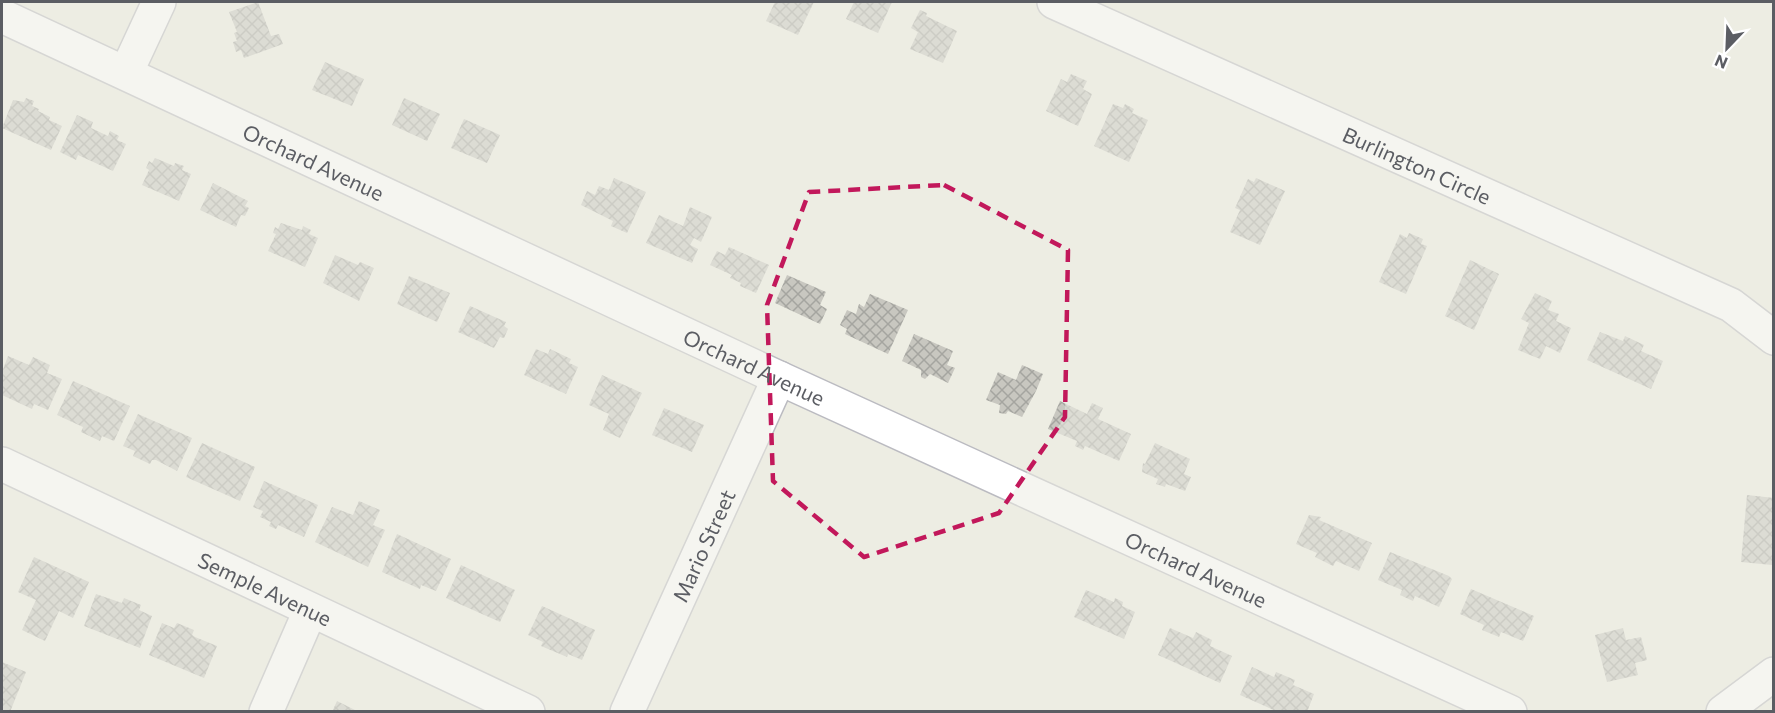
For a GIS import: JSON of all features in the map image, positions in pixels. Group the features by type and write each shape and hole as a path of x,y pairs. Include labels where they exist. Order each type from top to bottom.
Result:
{"street":[{"path":"126,73 159,2"},
{"name":"Burlington Circle","path":"1054,2 1731,305 1773,338"},
{"name":"Orchard Avenue","path":"2,16 779,378 1510,711"},
{"name":"Mario Street","path":"627,711 779,378"},
{"name":"Semple Avenue","path":"2,465 528,711"},
{"path":"266,711 310,611"},
{"path":"1723,711 1773,674"}],"highlighted area":[{"path":"944,185 1068,250 1065,417 999,513 864,557 773,481 767,305 809,192"}],"building":[{"path":"258,2 271,36 279,34 283,44 244,58 241,50 236,52 233,42 237,41 234,33 237,32 229,12"},
{"path":"775,2 814,2 798,35 766,21"},
{"path":"854,2 892,2 878,33 846,19"},
{"path":"920,10 927,13 926,16 957,31 943,63 910,49 918,32 911,28"},
{"path":"325,62 364,79 352,106 312,90"},
{"path":"1071,74 1087,81 1083,89 1092,94 1078,126 1046,111 1061,79 1067,82"},
{"path":"26,98 34,101 32,106 50,117 49,120 62,126 51,150 2,128 13,100 24,102"},
{"path":"404,98 440,114 427,141 392,125"},
{"path":"1113,104 1123,108 1125,104 1134,109 1132,113 1148,120 1129,162 1094,146"},
{"path":"77,115 93,122 91,128 108,136 110,131 119,136 117,140 126,144 113,171 78,155 76,160 60,152"},
{"path":"464,119 500,135 487,163 451,148"},
{"path":"155,158 174,166 175,163 184,166 182,170 191,174 179,201 142,185 149,170 146,168 149,161 152,163"},
{"path":"614,178 646,192 627,233 611,226 613,221 581,205 587,191 595,195 599,186 609,190"},
{"path":"1256,178 1285,191 1260,245 1230,232 1240,210 1235,208 1248,179 1254,182"},
{"path":"213,183 248,201 245,206 249,208 245,216 241,215 236,227 200,210"},
{"path":"690,207 712,217 701,242 694,238 690,245 698,249 692,263 646,243 659,215 683,226"},
{"path":"281,223 302,230 303,226 311,230 309,234 318,238 305,267 268,251 276,234 273,233 275,227 278,229"},
{"path":"1409,233 1423,239 1421,244 1427,246 1406,294 1379,282 1400,234 1407,238"},
{"path":"729,247 769,265 756,293 740,286 741,283 730,278 732,275 710,265 717,251 725,255"},
{"path":"335,255 358,265 360,262 374,268 359,301 323,283"},
{"path":"1470,260 1499,274 1474,330 1445,316"},
{"path":"787,275 826,292 820,305 827,309 820,324 775,303"},
{"path":"409,276 450,293 437,322 397,304"},
{"path":"1535,293 1552,301 1548,310 1559,314 1556,321 1571,328 1560,353 1546,346 1540,359 1518,350 1529,323 1521,319"},
{"path":"870,294 908,310 888,354 845,334 847,329 840,325 847,310 856,314 859,304 864,307"},
{"path":"470,306 506,322 504,326 508,329 504,338 500,337 494,348 458,332"},
{"path":"1600,332 1623,341 1625,336 1644,345 1641,351 1663,361 1651,389 1587,360"},
{"path":"914,334 953,351 947,365 955,368 948,383 930,374 925,379 921,377 921,370 902,361"},
{"path":"536,349 548,354 550,349 571,359 569,363 578,367 566,394 524,375"},
{"path":"8,356 29,365 33,357 50,365 47,373 62,379 48,410 34,404 32,409 2,395 2,372"},
{"path":"1022,365 1043,374 1036,391 1022,417 1008,411 1006,414 999,413 1000,405 986,400 998,372 1016,380"},
{"path":"602,375 642,393 620,438 603,430 609,414 589,405"},
{"path":"73,381 130,406 114,441 102,436 100,441 81,432 83,427 57,415"},
{"path":"1060,401 1087,414 1092,403 1103,408 1098,419 1131,434 1119,461 1085,446 1083,450 1075,446 1077,441 1048,429"},
{"path":"664,408 704,425 692,452 652,435"},
{"path":"138,414 192,438 177,471 156,460 152,460 150,464 133,456 135,451 123,446"},
{"path":"202,443 255,467 240,501 186,477"},
{"path":"1155,443 1190,459 1184,474 1191,477 1185,491 1166,484 1165,487 1156,484 1158,479 1142,472 1143,463 1145,464"},
{"path":"264,481 318,505 304,537 278,525 276,529 269,526 271,522 260,517 263,511 253,507"},
{"path":"1747,495 1774,498 1772,565 1741,562"},
{"path":"359,501 380,510 373,525 385,530 368,567 315,542 332,507 353,515"},
{"path":"1309,515 1321,517 1319,520 1372,543 1359,571 1336,561 1333,566 1315,557 1317,553 1296,544"},
{"path":"397,534 451,559 436,591 421,585 420,589 382,572"},
{"path":"1390,552 1452,579 1439,607 1415,596 1413,601 1400,595 1402,590 1378,580"},
{"path":"34,557 89,582 73,618 59,611 45,641 22,630 36,600 18,592"},
{"path":"461,565 515,590 500,622 446,598"},
{"path":"1471,589 1534,616 1523,641 1501,632 1499,637 1482,630 1484,625 1460,614"},
{"path":"1086,590 1114,602 1115,598 1123,602 1122,606 1135,612 1124,639 1074,617"},
{"path":"96,594 122,603 124,598 141,605 139,610 152,616 140,648 84,626"},
{"path":"542,606 595,630 582,660 568,654 567,657 541,646 543,642 528,635"},
{"path":"162,623 174,628 177,623 194,630 192,635 217,646 204,678 149,655"},
{"path":"1170,628 1193,638 1196,632 1212,640 1210,646 1232,656 1220,683 1158,655"},
{"path":"1623,628 1626,640 1641,637 1647,660 1635,663 1638,675 1607,682 1595,635"},
{"path":"2,662 26,672 10,712 2,712"},
{"path":"1252,667 1274,677 1276,672 1295,680 1293,685 1314,694 1307,712 1278,712 1240,695"},
{"path":"337,701 359,712 332,712"}]}
